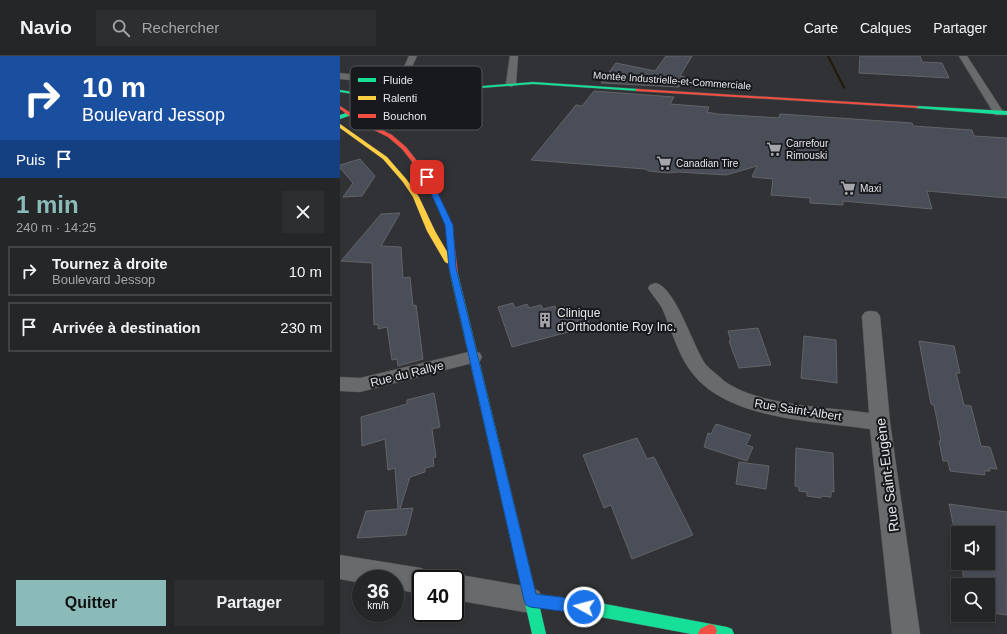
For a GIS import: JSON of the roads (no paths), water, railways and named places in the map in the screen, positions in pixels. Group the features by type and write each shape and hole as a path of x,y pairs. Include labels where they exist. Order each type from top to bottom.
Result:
{"main road":[{"name":"Montée Industrielle-et-Commerciale","path":"482,86 511,84 570,85 1003,113"},
{"path":"340,91 350,93"},
{"path":"340,107 349,114"},
{"name":"Montée Industrielle-et-Commerciale","path":"340,117 349,114"},
{"path":"340,126 385,158 406,181 416,197 431,231 453,268"},
{"path":"379,130 390,136 404,148 427,177 449,225 453,268 539,634"},
{"path":"530,600 584,607 707,632 727,634"}],"street":[{"path":"408,66 413,56"},
{"path":"511,84 514,56"},
{"path":"963,56 1003,113"},
{"path":"340,76 350,77"},
{"name":"Rue Saint-Albert","path":"656,288 669,306 686,345 700,370 718,386 736,397 761,406 880,422"},
{"name":"Rue Saint-Eugène","path":"871,316 880,422 906,634"},
{"name":"Rue du Rallye","path":"340,384 360,385 473,357"},
{"path":"340,567 412,579"},
{"path":"464,589 530,600"}],"waterway":[{"path":"828,56 845,88"}],"place":[{"name":"Carrefour Rimouski","path":"774,149"},
{"name":"Canadian Tire","path":"664,163"},
{"name":"Maxi","path":"848,188"},
{"name":"Clinique d'Orthodontie Roy Inc.","path":"545,320"}]}
